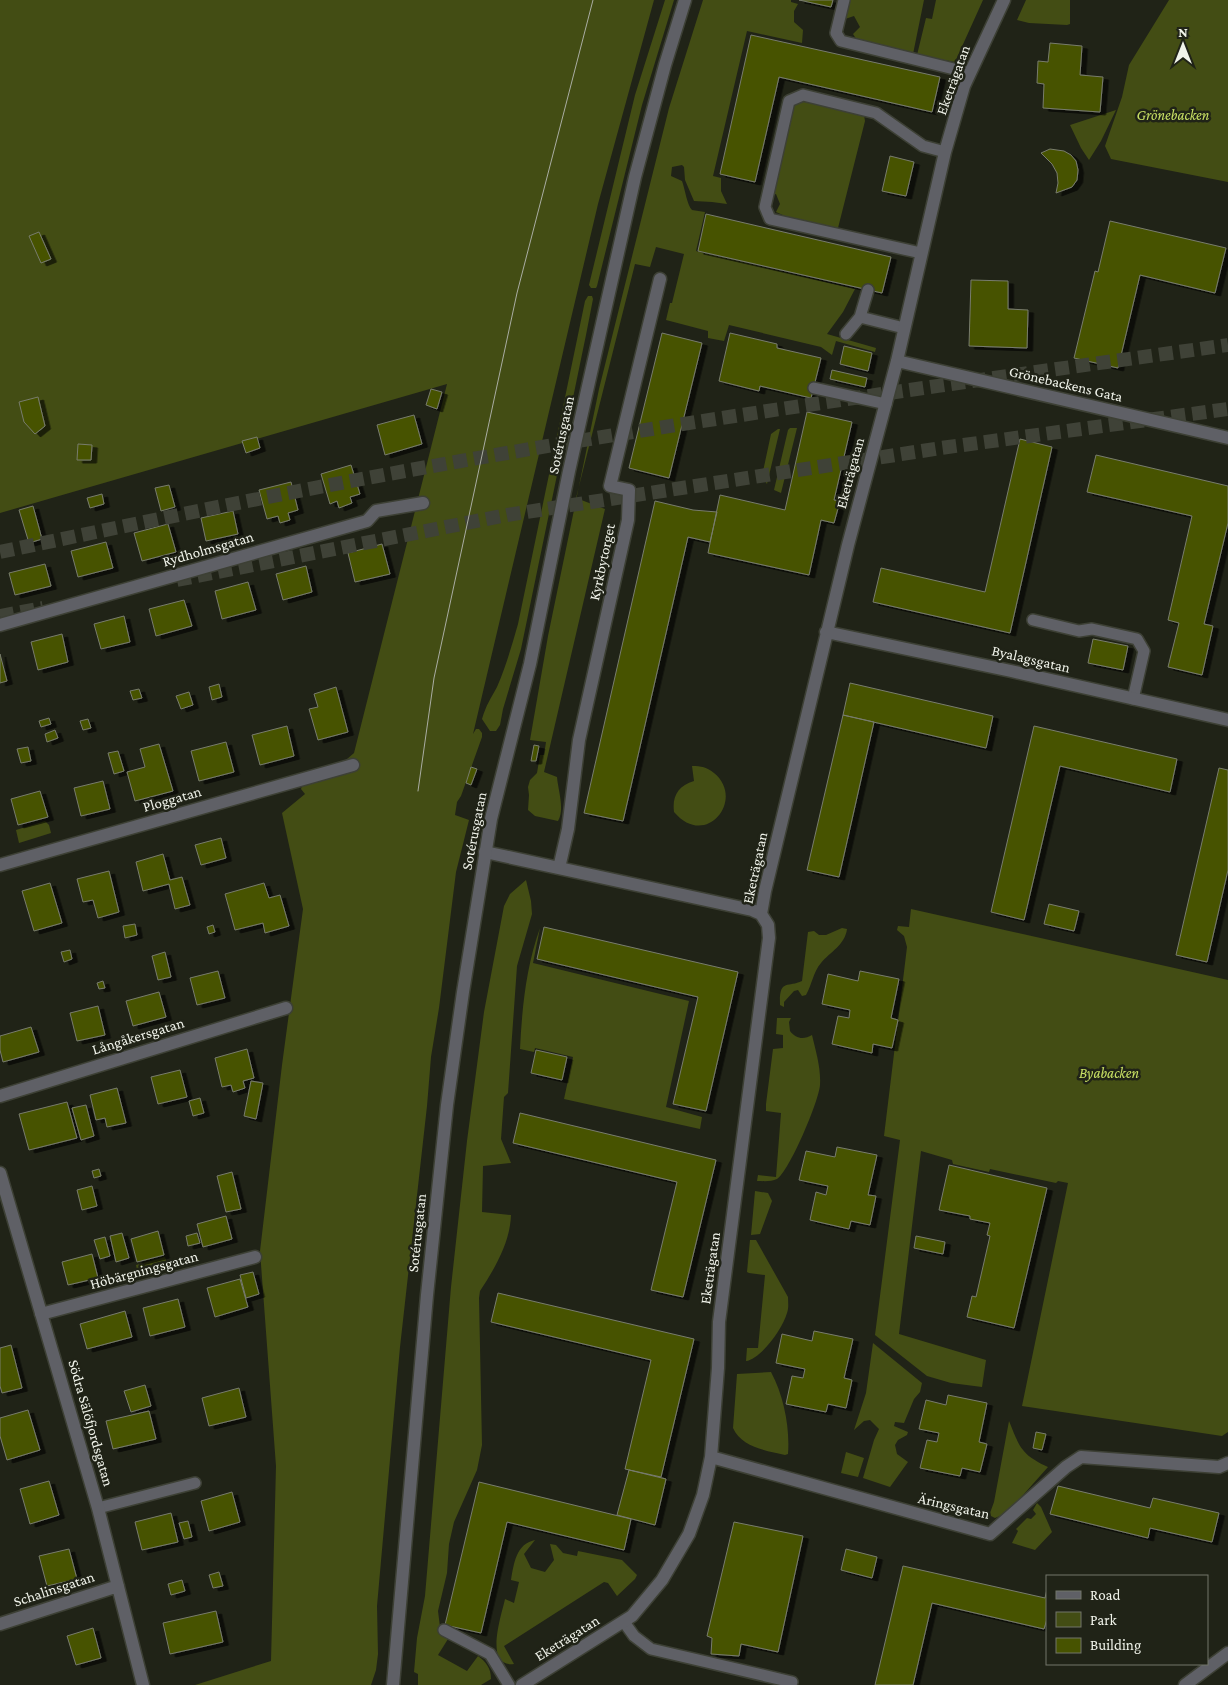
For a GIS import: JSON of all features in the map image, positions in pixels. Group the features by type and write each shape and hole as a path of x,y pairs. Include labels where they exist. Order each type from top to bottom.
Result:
{"street":[{"name":"Sotérusgatan","path":"393,1685 427,1295 445,1124 491,819 530,664 563,499 635,177 665,65 685,0"},
{"name":"Eketrägatan","path":"522,1685 632,1616 662,1580 689,1534 703,1495 711,1456 718,1368 719,1322 769,938 768,925 761,914 765,891 826,632 897,361 945,152 964,86 1004,0"},
{"name":"Kyrkbytorget","path":"559,868 568,829 579,740 628,520 629,490 610,486 660,279"},
{"name":"Grönebackens Gata","path":"897,361 1228,438"},
{"name":"Rydholmsgatan","path":"0,626 367,521 376,511 423,503"},
{"name":"Byalagsgatan","path":"826,632 1228,720"},
{"name":"Ploggatan","path":"0,865 352,765"},
{"path":"486,852 752,910 761,914"},
{"name":"Långåkersgatan","path":"0,1096 286,1008"},
{"name":"Södra Sälöfjordsgatan","path":"0,1173 98,1508 143,1685"},
{"name":"Höbärgningsgatan","path":"41,1314 254,1257"},
{"name":"Äringsgatan","path":"711,1456 990,1534 1066,1467 1081,1457 1219,1467 1228,1463"},
{"name":"Schalinsgatan","path":"0,1624 118,1586"},
{"path":"1185,1685 1228,1653"}],"lane":[{"path":"844,0 836,33 841,41 970,73"},
{"path":"921,253 770,219 766,206 790,101 803,95 876,113 923,146 945,152"},
{"path":"846,334 860,317 868,290"},
{"path":"860,317 904,328"},
{"path":"814,388 886,404"},
{"path":"1033,620 1079,631 1092,629 1137,639 1144,651 1133,698"},
{"path":"98,1508 195,1483"},
{"path":"624,1622 634,1636 651,1649 792,1682"},
{"path":"444,1630 490,1654 509,1685"}],"green space":[{"path":"0,0 654,0 598,204 473,734 476,729 479,729 482,737 461,796 457,802 455,815 469,820 456,872 431,1057 400,1347 377,1606 378,1654 376,1670 371,1685 195,1685 271,1661 276,1466 260,1251 303,909 282,813 305,794 301,789 302,786 325,778 354,753 447,384 0,513"},
{"path":"665,0 674,0 642,105 597,286 596,288 591,288 589,285 635,95"},
{"path":"703,0 791,0 791,2 798,4 794,11 794,22 803,30 802,43 747,31 713,176 721,178 721,191 727,204 694,201 685,180 684,167 682,165 672,167 671,176 682,181 690,208 705,212 696,251 855,289 843,312 827,334 876,348 875,352 836,341 832,355 821,347 729,325 724,341 708,338 708,331 666,320 684,254 656,247 650,267 635,264 579,487 599,389 669,108"},
{"path":"845,0 924,0 913,54 858,42 853,34 860,27 854,16 845,19"},
{"path":"936,0 983,0 955,62 917,55 926,18 932,19"},
{"path":"1026,0 1070,0 1070,24 1029,23 1017,20"},
{"name":"Grönebacken","path":"1169,0 1228,0 1228,182 1111,159 1105,146 1122,97 1129,65"},
{"path":"796,100 863,109 865,121 838,228 785,216 776,212 780,204 776,194 767,197 787,106"},
{"path":"1116,110 1101,141 1089,160 1070,125"},
{"path":"588,296 592,296 593,299 521,649 500,725 496,731 490,731 482,719 497,687 518,624 585,301"},
{"path":"790,428 797,428 781,493 774,490"},
{"path":"780,429 767,484 762,476 771,434"},
{"path":"576,498 605,509 544,772 557,777 561,805 558,821 535,816 528,810 528,787 530,780 537,773 540,755 544,755 546,742 530,740 548,636"},
{"path":"692,766 704,767 714,773 723,784 726,795 724,807 718,816 709,823 698,826 686,822 674,812 674,801 677,792 688,783 694,781"},
{"path":"45,821 49,825 51,833 19,843 16,830"},
{"path":"526,880 532,914 517,966 508,1093 504,1097 501,1139 511,1163 483,1166 482,1212 511,1215 510,1225 501,1255 480,1291 482,1445 477,1470 454,1522 449,1544 447,1573 438,1611 440,1627 448,1639 438,1655 467,1671 478,1656 488,1666 491,1679 481,1685 418,1685 418,1674 414,1672 417,1638 425,1596 451,1287 467,1141 484,1012 504,906 510,894"},
{"name":"Byabacken","path":"911,909 1228,980 1228,1432 1222,1436 1022,1406 1068,1183 1058,1181 1056,1183 990,1169 989,1172 953,1164 952,1160 921,1151 899,1334 986,1360 982,1387 951,1383 927,1376 875,1335 900,1140 884,1136 907,947 904,936 897,930 898,926 909,927"},
{"path":"540,928 533,963 689,1001 666,1107 702,1117 700,1129 564,1099 573,1057 535,1048 534,1052 520,1049 526,988 531,958"},
{"path":"842,928 847,929 846,935 837,948 818,967 806,995 802,996 798,990 794,991 784,1002 784,1007 780,1005 783,987 802,981 808,932 814,931 819,935 826,935"},
{"path":"777,1018 791,1018 789,1022 790,1031 797,1037 806,1038 812,1035 819,1066 820,1085 815,1105 789,1164 777,1179 757,1181 758,1175 776,1177 781,1113 766,1111 766,1104 773,1049 783,1048 783,1035 776,1034"},
{"path":"755,1191 768,1193 772,1201 760,1234 751,1235"},
{"path":"750,1240 756,1240 788,1297 788,1311 771,1342 758,1355 746,1361 747,1348 758,1348 765,1275 747,1272"},
{"path":"165,1257 168,1266 138,1275 136,1265"},
{"path":"873,1343 922,1383 920,1392 914,1399 904,1423 895,1422 894,1426 908,1432 895,1445 897,1454 908,1462 890,1487 863,1478 879,1429 870,1420 864,1421 854,1430 866,1393"},
{"path":"771,1372 776,1381 787,1423 788,1454 785,1455 748,1444 742,1440 733,1428 737,1374"},
{"path":"1009,1421 1022,1449 1032,1458 1048,1467 1007,1513 995,1518 990,1513 994,1502"},
{"path":"846,1452 864,1458 858,1477 841,1473"},
{"path":"1037,1503 1041,1507 1052,1532 1035,1550 1012,1543 1018,1531 1016,1529 1027,1518 1031,1519 1036,1514 1033,1510"},
{"path":"535,1540 524,1554 531,1568 545,1572 554,1560 550,1544 556,1545 563,1553 577,1556 578,1551 622,1560 637,1575 617,1596 608,1583 604,1582 504,1646 514,1664 505,1663 499,1658 497,1649 498,1627 505,1599 514,1603 519,1582 511,1580 517,1555 524,1546"}],"building":[{"path":"799,0 833,0 831,7"},
{"path":"751,35 940,77 932,112 779,77 755,182 720,174"},
{"path":"1050,43 1082,46 1080,75 1103,77 1100,112 1043,108 1044,84 1037,83 1038,61 1048,62"},
{"path":"1050,149 1064,151 1071,155 1076,161 1078,170 1077,180 1072,187 1056,193 1057,173 1052,164 1041,153"},
{"path":"890,156 914,162 906,196 882,191"},
{"path":"706,214 891,257 882,293 698,251"},
{"path":"1110,221 1226,248 1215,293 1140,275 1118,368 1074,358 1095,271 1098,272"},
{"path":"39,232 51,259 41,263 29,236"},
{"path":"971,280 1008,281 1008,309 1028,310 1027,348 969,346"},
{"path":"662,333 702,343 669,478 629,468"},
{"path":"730,333 777,344 777,348 821,358 811,398 760,386 759,391 719,381"},
{"path":"844,346 872,353 868,371 840,364"},
{"path":"832,370 867,378 865,387 830,379"},
{"path":"431,389 442,392 437,409 426,405"},
{"path":"38,397 45,426 35,434 24,422 19,402"},
{"path":"807,412 852,422 834,500 840,501 834,523 821,520 809,575 708,553 720,495 785,510"},
{"path":"414,415 422,444 385,455 377,425"},
{"path":"257,437 260,448 246,453 242,441"},
{"path":"1020,439 1052,447 1010,633 873,602 881,568 985,592"},
{"path":"78,444 92,445 91,460 77,460"},
{"path":"1096,455 1228,486 1228,523 1204,624 1213,626 1202,675 1168,667 1179,623 1168,620 1192,516 1087,492"},
{"path":"351,465 360,494 350,497 352,503 339,508 337,501 330,504 321,474"},
{"path":"291,482 298,510 288,513 290,520 280,523 278,516 267,519 259,490"},
{"path":"169,485 175,507 161,511 155,488"},
{"path":"102,494 104,504 90,508 87,498"},
{"path":"655,501 693,510 717,512 710,542 688,537 623,821 584,813"},
{"path":"33,506 42,539 29,543 19,510"},
{"path":"233,511 238,534 206,541 201,518"},
{"path":"168,524 176,552 142,561 134,533"},
{"path":"106,542 113,568 78,577 71,551"},
{"path":"382,544 390,574 355,582 348,553"},
{"path":"45,564 51,586 15,595 9,573"},
{"path":"306,566 312,592 283,600 276,574"},
{"path":"248,582 256,610 222,619 215,591"},
{"path":"184,600 192,626 156,636 149,609"},
{"path":"124,616 130,642 101,649 94,624"},
{"path":"62,634 68,662 38,670 31,642"},
{"path":"1093,639 1128,646 1123,670 1088,663"},
{"path":"0,654 7,681 0,683"},
{"path":"850,683 993,716 986,748 843,715"},
{"path":"219,684 222,697 212,700 209,687"},
{"path":"336,687 348,732 318,740 309,709 318,707 314,694"},
{"path":"139,689 142,698 133,700 130,691"},
{"path":"189,692 193,705 181,709 176,696"},
{"path":"843,715 874,722 839,877 807,870"},
{"path":"49,718 51,724 41,727 39,721"},
{"path":"88,719 91,728 83,730 80,721"},
{"path":"287,726 294,756 260,765 252,735"},
{"path":"1034,726 1177,759 1170,792 1060,766 1024,920 991,912"},
{"path":"55,730 58,738 47,742 45,734"},
{"path":"226,742 234,772 199,781 191,751"},
{"path":"159,744 173,791 135,801 127,772 145,767 140,749"},
{"path":"534,745 539,746 536,761 531,761"},
{"path":"28,747 31,761 21,763 17,749"},
{"path":"118,751 124,771 114,774 108,753"},
{"path":"471,767 477,769 471,785 466,783"},
{"path":"1219,768 1228,770 1228,870 1207,962 1176,955"},
{"path":"103,781 110,809 81,816 74,788"},
{"path":"40,791 48,817 18,825 11,799"},
{"path":"221,838 226,858 201,865 195,845"},
{"path":"163,854 170,880 182,877 190,905 175,909 169,884 143,891 136,862"},
{"path":"109,871 119,912 98,918 93,900 83,902 77,879"},
{"path":"50,883 62,923 34,931 22,891"},
{"path":"264,883 269,898 280,895 289,926 265,933 263,923 235,930 225,894"},
{"path":"1049,904 1079,911 1074,931 1044,924"},
{"path":"135,924 137,935 125,938 123,926"},
{"path":"213,925 215,932 209,934 207,927"},
{"path":"544,927 738,972 706,1111 673,1104 698,997 537,959"},
{"path":"70,950 72,959 64,962 61,952"},
{"path":"165,952 171,977 158,980 152,956"},
{"path":"218,971 225,998 197,1005 190,978"},
{"path":"860,971 899,979 891,1018 898,1020 892,1048 873,1044 872,1053 832,1044 838,1016 849,1018 850,1010 822,1004 828,974 858,981"},
{"path":"103,981 105,988 99,989 97,983"},
{"path":"159,992 166,1017 133,1026 126,1001"},
{"path":"98,1006 105,1035 77,1041 70,1013"},
{"path":"31,1027 39,1052 3,1062 0,1050 0,1036"},
{"path":"247,1049 254,1078 243,1081 245,1088 233,1092 231,1085 222,1087 215,1058"},
{"path":"536,1050 567,1057 562,1080 531,1073"},
{"path":"180,1070 187,1097 158,1104 151,1077"},
{"path":"251,1081 263,1083 256,1119 244,1116"},
{"path":"117,1088 126,1123 107,1127 105,1118 96,1120 90,1095"},
{"path":"200,1098 204,1113 193,1116 189,1101"},
{"path":"67,1102 77,1138 29,1150 19,1114"},
{"path":"86,1105 94,1136 81,1140 72,1108"},
{"path":"520,1113 716,1160 683,1297 651,1290 677,1182 513,1143"},
{"path":"837,1147 877,1155 868,1195 876,1196 870,1225 851,1221 849,1229 810,1220 816,1192 826,1195 828,1186 799,1180 806,1151 835,1157"},
{"path":"949,1165 1047,1188 1014,1328 967,1317 972,1296 976,1297 990,1236 987,1235 990,1223 970,1219 970,1216 939,1210"},
{"path":"99,1169 101,1176 94,1178 92,1171"},
{"path":"232,1172 241,1209 226,1212 217,1176"},
{"path":"92,1186 97,1206 82,1210 77,1190"},
{"path":"226,1216 232,1239 203,1247 197,1224"},
{"path":"158,1231 164,1255 137,1262 131,1239"},
{"path":"122,1233 129,1258 116,1262 110,1236"},
{"path":"197,1233 200,1243 188,1246 186,1236"},
{"path":"916,1236 945,1242 943,1254 914,1248"},
{"path":"105,1237 110,1256 100,1259 94,1240"},
{"path":"92,1254 98,1278 68,1285 62,1262"},
{"path":"253,1272 259,1294 246,1298 240,1275"},
{"path":"240,1279 248,1307 215,1317 207,1288"},
{"path":"498,1293 694,1339 661,1477 625,1469 651,1360 491,1322"},
{"path":"178,1299 185,1327 150,1336 143,1308"},
{"path":"125,1311 132,1337 87,1349 80,1324"},
{"path":"814,1331 853,1339 844,1378 852,1380 846,1408 828,1404 826,1412 786,1404 792,1376 803,1378 805,1369 776,1363 782,1334 812,1341"},
{"path":"11,1345 22,1388 2,1393 0,1386 0,1348"},
{"path":"145,1385 151,1406 131,1412 124,1391"},
{"path":"239,1388 246,1417 209,1426 202,1398"},
{"path":"948,1395 987,1403 979,1442 987,1444 980,1472 962,1468 960,1476 920,1468 927,1440 937,1442 939,1433 919,1429 926,1400 946,1405"},
{"path":"28,1410 40,1450 7,1460 0,1436 0,1418"},
{"path":"149,1411 156,1439 113,1449 106,1421"},
{"path":"1036,1432 1046,1434 1042,1450 1033,1448"},
{"path":"629,1470 666,1479 655,1525 617,1515"},
{"path":"49,1481 59,1515 30,1524 20,1489"},
{"path":"479,1482 631,1519 624,1550 507,1522 481,1633 445,1625"},
{"path":"1058,1486 1150,1508 1153,1498 1219,1513 1212,1542 1150,1528 1148,1538 1050,1514"},
{"path":"232,1492 240,1522 209,1531 201,1501"},
{"path":"171,1513 178,1542 142,1550 135,1522"},
{"path":"188,1521 192,1537 184,1539 179,1523"},
{"path":"734,1522 803,1536 778,1652 741,1644 739,1656 711,1654 712,1638 707,1636"},
{"path":"69,1549 77,1579 47,1586 39,1556"},
{"path":"846,1549 877,1557 872,1578 841,1570"},
{"path":"903,1566 1045,1598 1046,1594 1046,1622 1044,1629 932,1603 913,1685 875,1685"},
{"path":"219,1572 223,1586 213,1588 209,1575"},
{"path":"182,1580 185,1591 171,1595 168,1584"},
{"path":"216,1611 223,1642 170,1654 163,1623"},
{"path":"93,1628 101,1658 76,1665 67,1636"}],"tunnel":[{"path":"0,552 287,493 556,445 844,400 1228,345"},
{"path":"177,580 507,515 941,448 1228,409"},
{"path":"0,616 43,608"}],"tram line":[{"path":"418,791 434,678 517,293 593,0"}]}
